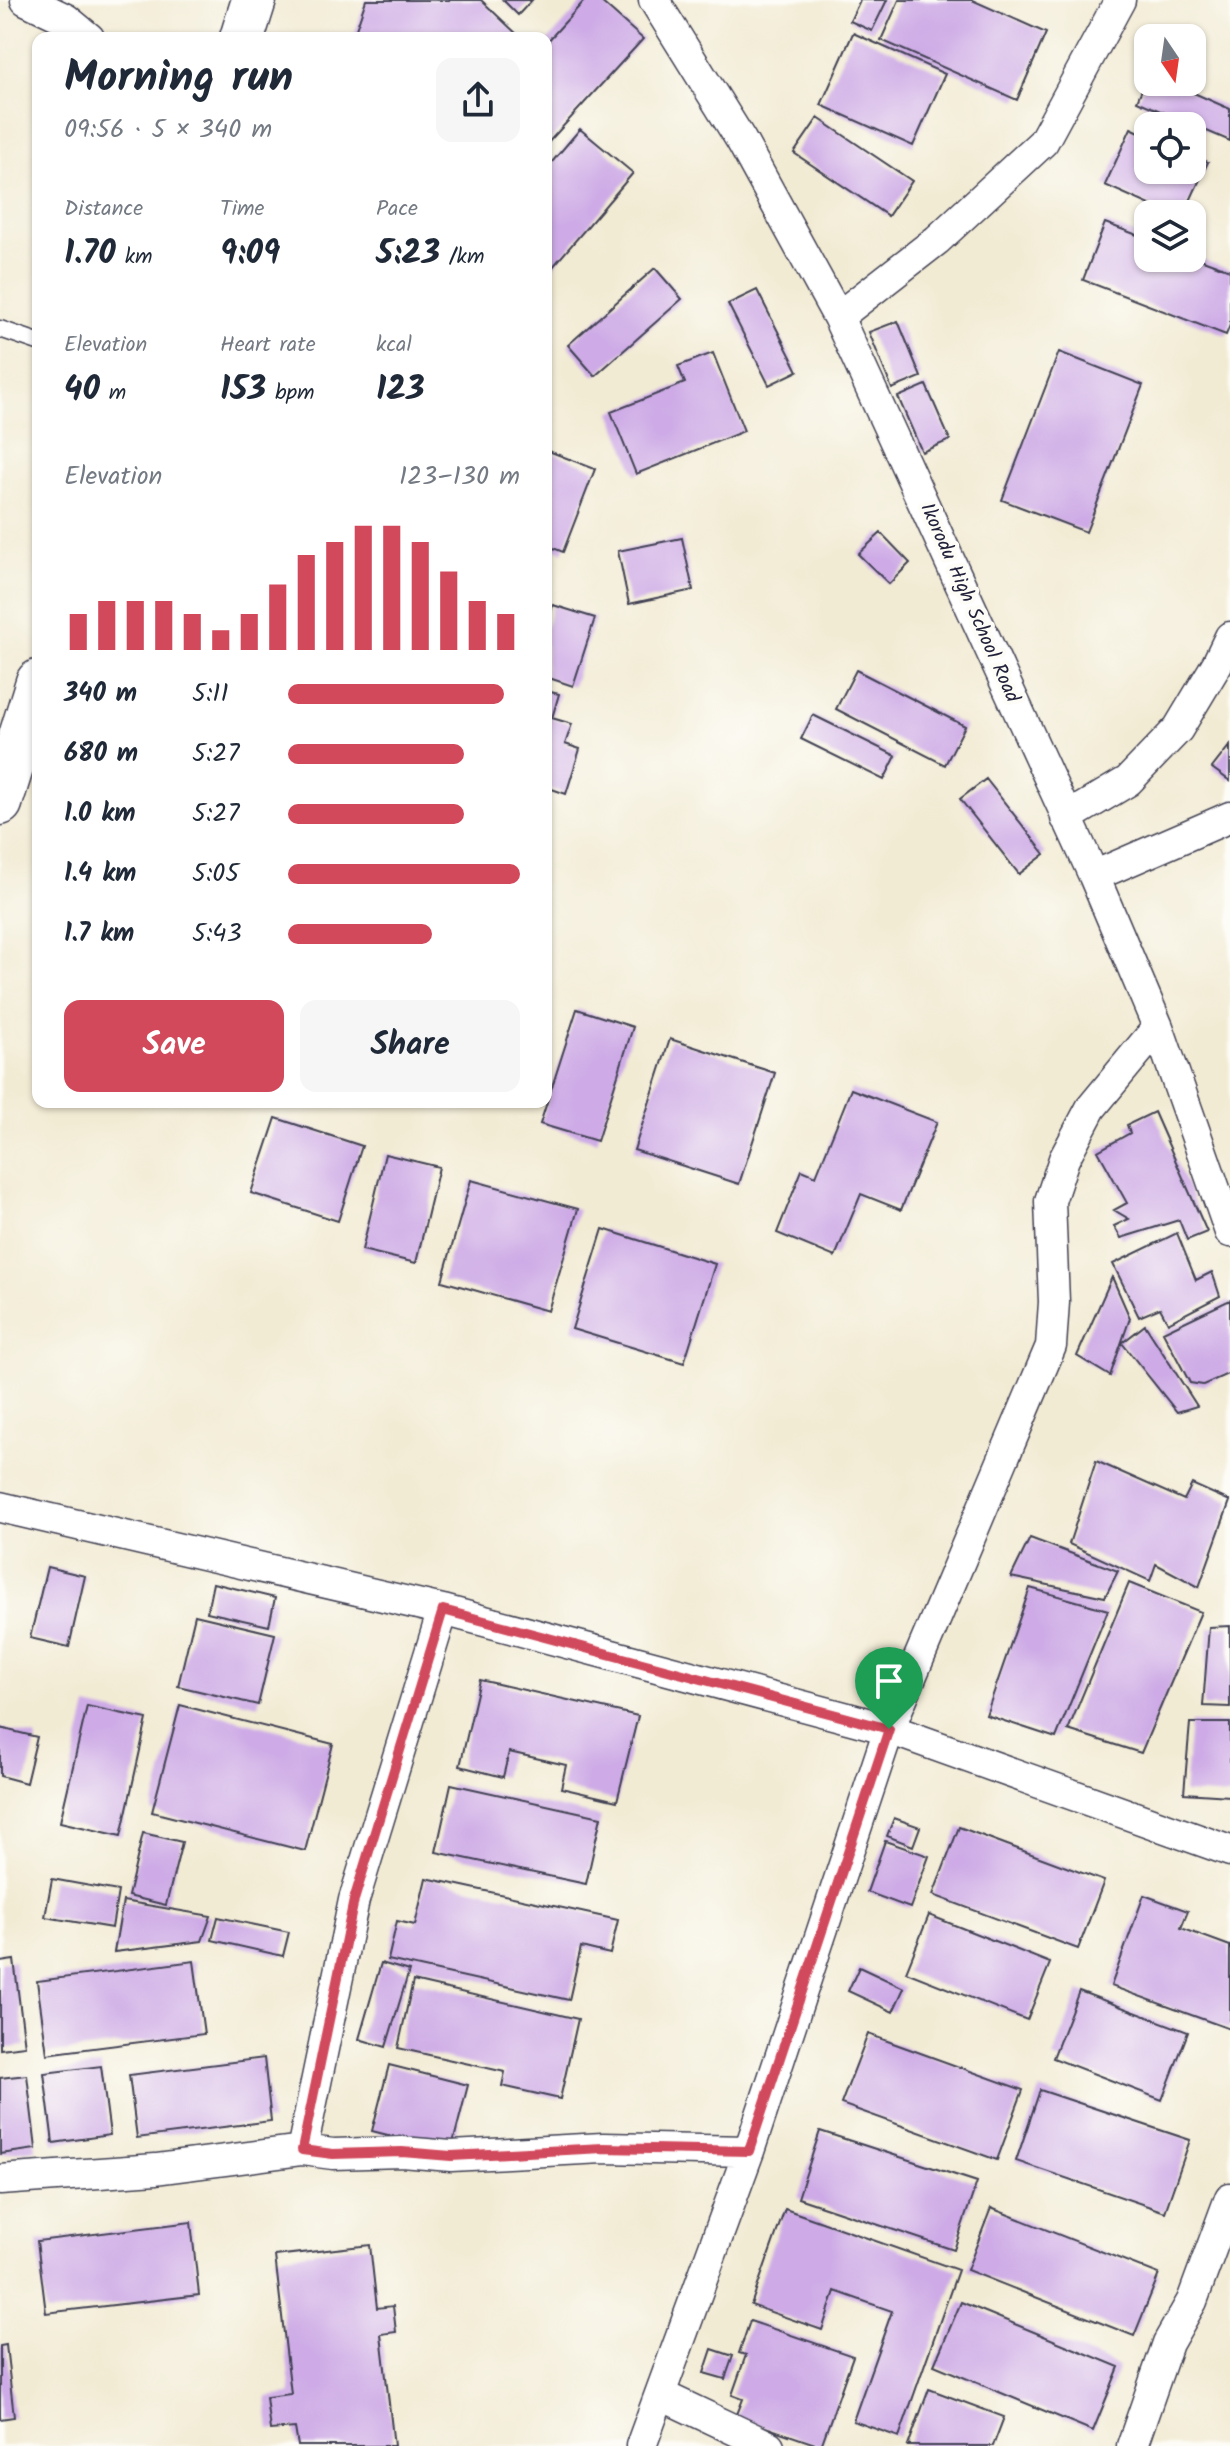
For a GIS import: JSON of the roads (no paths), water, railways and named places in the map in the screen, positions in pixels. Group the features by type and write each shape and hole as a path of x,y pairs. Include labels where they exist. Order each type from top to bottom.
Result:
{"highway":[{"path":"244,32 254,0"},
{"path":"0,803 32,701"}],"street":[{"path":"26,0 66,19 82,32"},
{"name":"Ikorodu High School Road","path":"654,0 741,140 838,317 1094,876 1158,1027 1230,1232"},
{"path":"838,317 937,240 1043,142 1120,0"},
{"path":"1066,818 1128,781 1178,729 1230,637"},
{"path":"1094,876 1230,817"},
{"path":"641,2446 749,2151 889,1729 1051,1346 1054,1302 1050,1201 1064,1159 1091,1108 1158,1027"},
{"path":"0,1507 443,1610 889,1729 1230,1851"},
{"path":"302,2150 354,1900 443,1610"},
{"path":"0,2180 156,2169 302,2150 333,2154 402,2152 451,2156 603,2148 749,2151"},
{"path":"1132,2446 1168,2343 1192,2301 1230,2198"},
{"path":"661,2395 769,2446"}],"lane":[{"path":"0,329 32,340"}]}
